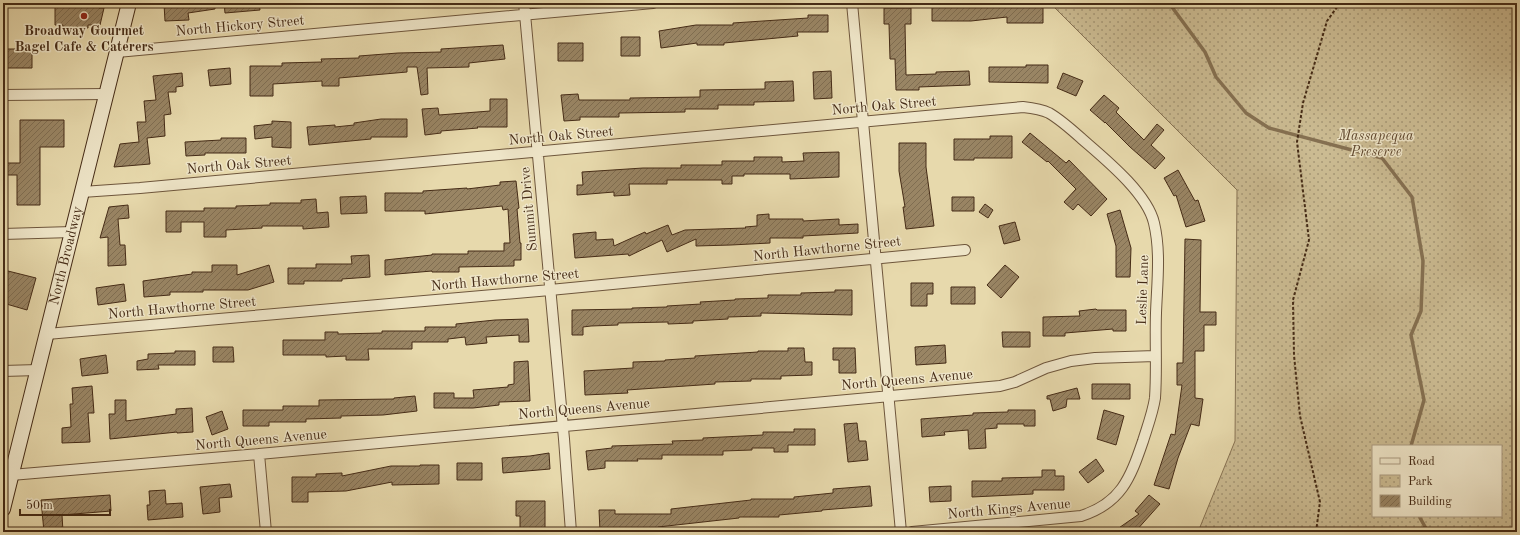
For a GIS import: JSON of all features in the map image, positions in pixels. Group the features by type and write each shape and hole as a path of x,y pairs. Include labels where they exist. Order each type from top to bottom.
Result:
{"main road":[{"name":"North Broadway","path":"3,508 129,3"}],"street":[{"name":"Summit Drive","path":"524,3 563,425 571,532"},
{"name":"North Hickory Street","path":"117,52 653,3"},
{"path":"852,3 901,532"},
{"path":"3,96 106,94"},
{"name":"North Oak Street","path":"82,192 140,188 1023,107 1043,111"},
{"name":"Leslie Lane","path":"1043,111 1049,113 1064,124 1102,156 1130,184 1145,202 1154,222 1158,247 1155,399 1146,432 1129,478 1120,492 1106,505"},
{"path":"3,234 72,232"},
{"name":"North Hawthorne Street","path":"47,334 550,290 965,250"},
{"name":"North Queens Avenue","path":"11,476 1000,386 1016,382 1046,368 1071,362 1095,358 1155,356"},
{"path":"3,370 38,370"},
{"path":"259,454 266,532"},
{"name":"North Kings Avenue","path":"912,532 1081,516 1106,505"}],"path":[{"path":"1316,532 1320,502 1300,416 1294,355 1293,300 1309,240 1297,142 1302,102 1327,21 1340,3"}],"green space":[{"name":"Massapequa Preserve","path":"1050,3 1517,3 1517,532 1198,532 1235,441 1237,190"}],"building":[{"path":"99,3 99,8 104,8 100,25 88,25 88,28 82,28 82,31 63,32 63,25 55,25 55,4"},
{"path":"215,3 215,9 188,13 189,20 165,21 164,4"},
{"path":"224,3 259,3 260,10 225,13"},
{"path":"969,3 1043,3 1043,23 1007,23 1007,17 971,21 932,21 932,5 969,5"},
{"path":"884,8 911,8 911,24 905,24 906,75 969,71 970,85 919,87 919,90 896,90 895,59 890,59 889,24 884,24"},
{"path":"808,15 828,15 828,32 797,32 798,36 724,43 724,45 697,45 697,43 661,48 659,31 696,25 733,25 733,23 808,18"},
{"path":"621,37 640,37 640,56 621,56"},
{"path":"558,43 583,43 583,61 558,61"},
{"path":"503,45 505,59 469,63 469,67 427,68 428,94 421,95 417,67 407,67 407,72 339,78 339,86 322,86 322,81 273,84 273,96 250,96 250,66 282,66 282,63 322,62 321,59 359,58 359,56 398,53 441,52 441,49"},
{"path":"3,49 32,49 32,68 3,68"},
{"path":"1026,65 1048,65 1048,83 989,82 989,67 1026,67"},
{"path":"230,68 231,84 210,86 208,70"},
{"path":"831,71 832,98 814,99 813,72"},
{"path":"182,73 183,86 176,87 176,92 168,92 171,114 164,115 165,136 147,138 150,164 114,167 120,144 139,142 137,122 146,122 144,101 156,100 153,76"},
{"path":"1063,73 1083,81 1076,96 1057,88"},
{"path":"793,81 794,101 754,102 754,105 718,105 718,109 685,109 685,112 619,113 619,117 580,117 580,120 564,121 561,95 578,94 579,100 630,100 630,98 700,97 700,90 765,89 765,82"},
{"path":"1104,95 1119,108 1116,112 1144,140 1157,124 1164,130 1151,145 1165,158 1155,169 1090,110"},
{"path":"490,99 507,99 507,127 477,127 478,128 441,131 441,133 425,135 422,109 438,108 439,115 490,111"},
{"path":"381,119 407,119 407,137 371,137 371,139 309,145 307,127 354,125 354,123"},
{"path":"20,120 64,120 64,147 40,147 40,205 17,205 17,175 6,175 6,163 20,163"},
{"path":"272,121 291,122 291,148 272,147 272,137 255,139 254,126 272,124"},
{"path":"1030,133 1066,163 1069,160 1107,199 1091,216 1078,204 1073,210 1064,202 1076,189 1048,161 1047,162 1022,142"},
{"path":"990,136 1012,136 1012,158 974,158 974,160 954,160 954,139 990,139"},
{"path":"221,138 246,138 246,153 205,153 205,155 186,156 185,142 221,140"},
{"path":"899,143 926,143 926,167 934,226 906,229 903,207 905,207 899,171"},
{"path":"839,152 839,177 790,179 790,174 744,174 744,176 732,176 732,184 722,184 722,180 667,180 667,184 629,184 630,195 614,196 614,192 577,195 577,185 583,185 582,172 643,168 681,168 681,165 722,165 722,161 754,161 754,157 782,157 782,162 804,161 803,153"},
{"path":"1178,170 1195,201 1198,200 1205,221 1186,227 1176,195 1174,196 1164,178"},
{"path":"516,181 519,208 517,209 521,243 521,260 514,260 514,266 459,267 459,272 432,271 385,275 385,260 432,254 468,254 468,251 504,251 504,243 510,243 508,209 503,210 502,206 425,214 425,211 385,211 385,193 423,193 423,191 467,189 500,185 500,182"},
{"path":"366,196 367,213 341,214 340,197"},
{"path":"952,197 974,197 974,211 952,211"},
{"path":"316,199 317,213 328,212 329,227 303,229 303,226 262,226 262,228 226,230 226,237 204,237 204,222 181,222 181,232 166,232 166,211 204,211 204,208 236,208 236,206 270,205 270,203 301,203 301,200"},
{"path":"985,204 993,210 988,218 979,212"},
{"path":"128,205 129,218 118,219 120,245 125,245 126,265 108,266 108,237 100,238 109,207"},
{"path":"1120,210 1131,248 1130,277 1116,277 1116,246 1107,214"},
{"path":"769,214 769,219 803,219 803,221 839,219 839,225 858,224 858,233 803,236 803,238 770,238 770,243 731,245 696,246 696,239 667,252 662,240 629,256 628,254 575,258 573,234 596,232 596,240 613,239 614,246 645,232 646,234 668,225 672,235 685,230 746,228 745,227 757,226 757,215"},
{"path":"1015,222 1020,240 1004,244 999,226"},
{"path":"1185,239 1201,240 1200,312 1216,312 1216,325 1204,325 1204,351 1195,351 1195,398 1203,399 1199,426 1191,424 1178,458 1169,489 1154,485 1171,434 1175,435 1182,385 1177,385 1177,363 1183,363"},
{"path":"369,255 370,277 342,279 342,281 304,281 304,284 288,284 288,268 316,268 316,264 352,264 351,256"},
{"path":"212,265 237,265 237,275 269,265 274,282 248,290 170,292 170,295 144,297 143,281 192,274 192,272 212,272"},
{"path":"1005,265 1019,277 1001,298 987,285"},
{"path":"8,271 36,278 27,310 3,303 3,292"},
{"path":"911,283 933,283 933,294 927,294 927,306 911,306"},
{"path":"124,284 126,301 98,305 96,288"},
{"path":"951,287 975,287 975,304 951,304"},
{"path":"835,290 852,290 852,315 761,313 761,316 728,317 728,319 693,321 693,323 618,323 618,325 583,327 583,335 572,335 572,310 667,307 701,304 700,302 768,298 768,295 801,295 801,293 835,292"},
{"path":"1096,309 1126,310 1126,331 1113,331 1113,329 1065,333 1065,336 1043,336 1043,317 1080,316 1079,311"},
{"path":"528,319 529,342 519,342 519,335 486,337 487,343 466,345 465,337 448,339 448,342 412,342 412,349 368,349 369,360 346,360 346,356 326,357 326,355 283,355 283,340 325,340 325,332 338,332 338,334 382,333 382,331 425,331 425,327 456,327 456,324 495,320"},
{"path":"1002,332 1030,332 1030,347 1003,347"},
{"path":"945,345 946,363 916,365 915,347"},
{"path":"213,347 233,347 234,362 213,362"},
{"path":"788,348 804,348 805,362 812,362 812,375 781,376 781,379 751,379 751,381 715,382 715,384 627,390 628,393 585,395 584,371 633,368 633,362 665,361 695,358 695,356 758,351 788,351"},
{"path":"833,348 855,348 856,373 839,373 839,360 833,360"},
{"path":"175,351 195,351 195,365 158,365 159,369 137,370 137,361 148,359 148,354 175,353"},
{"path":"106,355 108,373 82,376 80,359"},
{"path":"528,361 530,401 499,402 499,405 473,408 434,408 434,393 454,393 454,398 474,398 473,390 508,387 508,385 514,384 514,362"},
{"path":"1092,384 1130,384 1130,399 1092,399"},
{"path":"92,386 94,413 88,413 90,442 62,443 62,428 71,427 70,404 73,404 72,388"},
{"path":"1077,388 1080,399 1067,399 1066,407 1053,411 1050,399 1047,399 1047,396"},
{"path":"415,396 417,411 383,415 306,419 306,422 269,422 269,426 243,426 243,410 283,410 283,406 319,406 319,400 394,399"},
{"path":"115,400 126,400 126,421 176,414 176,409 192,408 193,432 177,432 110,439 109,414 115,414"},
{"path":"1008,410 1035,410 1035,426 1024,426 1024,424 997,424 997,428 985,429 986,448 969,449 968,430 944,432 945,435 922,437 921,419 973,415 973,413 1008,412"},
{"path":"1104,410 1124,416 1116,445 1097,439"},
{"path":"222,411 228,429 212,435 206,417"},
{"path":"857,423 859,441 866,441 868,460 848,462 844,424"},
{"path":"794,429 815,429 815,445 788,445 788,452 774,452 774,448 752,448 752,450 723,451 723,455 662,455 662,459 605,461 605,468 588,470 586,451 612,448 612,446 673,444 672,441 763,435 763,432 794,432"},
{"path":"549,453 550,469 503,473 502,458"},
{"path":"1096,459 1104,471 1088,483 1079,472"},
{"path":"457,463 482,463 482,480 457,480"},
{"path":"439,465 439,484 392,485 392,482 346,491 308,492 308,502 292,502 292,477 316,477 316,474 342,473 342,476 391,466"},
{"path":"1042,470 1055,470 1055,476 1064,476 1064,490 1033,490 1033,494 972,497 972,481 1002,481 1002,478 1042,477"},
{"path":"230,484 232,497 219,498 220,512 203,514 200,487"},
{"path":"870,486 872,506 779,515 779,517 739,517 658,528 616,528 616,531 600,531 599,510 615,510 615,514 671,514 671,509 751,499 794,499 794,497 833,493 833,489"},
{"path":"951,486 951,501 930,502 929,487"},
{"path":"165,490 166,504 182,503 183,517 148,520 147,505 150,505 149,491"},
{"path":"110,495 111,511 62,515 63,532 44,532 41,500"},
{"path":"1149,495 1160,504 1135,532 1113,532 1139,514 1135,511"},
{"path":"516,501 545,501 545,532 520,532 520,516 516,516"}],"waterway":[{"path":"1169,3 1205,52 1216,77 1246,113 1269,128 1382,158 1412,197 1423,261 1421,311 1411,335 1424,400 1411,445"},
{"path":"1420,517 1428,532"}],"place":[{"name":"Broadway Gourmet Bagel Cafe & Caterers","path":"84,16"}]}
